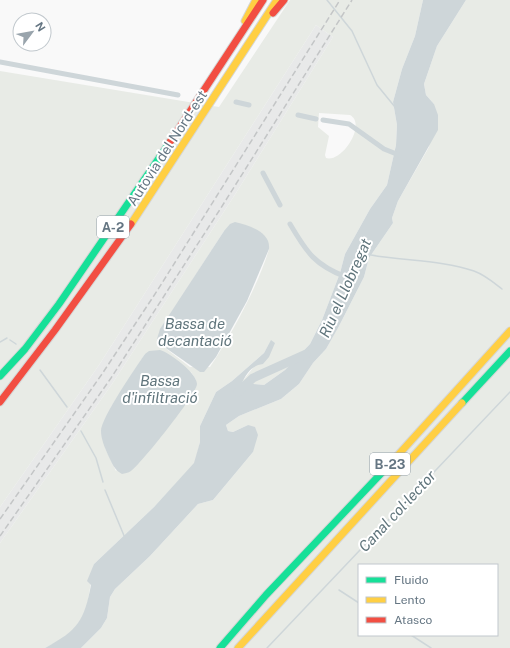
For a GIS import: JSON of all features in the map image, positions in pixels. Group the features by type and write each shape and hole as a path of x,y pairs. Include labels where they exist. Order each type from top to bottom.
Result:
{"highway":[{"path":"237,40 256,0"},
{"name":"Autovia del Nord-est","path":"0,376 58,304 108,234 263,0"},
{"name":"Autovia del Nord-est","path":"0,402 55,330 146,203 277,0"},
{"path":"266,18 274,12 284,0"},
{"name":"B-23","path":"220,648 266,595 382,473 510,331"},
{"name":"B-23","path":"238,648 510,351"}],"shaded area":[{"path":"290,0 423,0 415,36 402,69 393,102 397,125 396,145 387,185 370,209 345,254 340,273 322,320 310,344 285,370 264,385 241,383 256,364 263,364 271,341 264,353 232,381 216,392 200,426 200,442 195,463 154,507 94,564 86,612 74,629 59,641 45,648 0,648 0,543 112,384 236,193 333,37 316,25 99,365 0,507 0,71 219,107","holes":["319,113 350,115 355,120 356,126 350,142 339,155 332,158 326,158 325,155 329,136 318,127","224,231 258,231 267,241 269,249 251,294 235,326 210,367 190,367 160,344 193,279","145,354 191,372 196,380 116,471 105,448 111,407"]},
{"path":"466,0 510,0 510,648 81,648 101,628 107,618 110,597 115,589 150,556 198,504 213,500 253,452 248,425 233,432 228,431 226,425 239,416 281,399 299,384 313,363 326,349 364,277 369,258 393,223 392,218 398,201 429,147 434,104 426,95 424,84 437,46"},
{"path":"316,25 333,37 236,193 112,384 0,543 0,507 99,365"}],"water":[{"path":"423,0 466,0 437,46 424,84 426,95 434,104 438,115 438,130 398,201 392,218 393,223 369,258 364,277 326,349 313,363 299,384 281,399 239,416 226,425 228,431 233,432 248,425 255,427 258,435 253,452 213,500 198,504 150,556 115,589 110,597 107,618 101,628 81,648 45,648 65,636 78,623 86,608 91,585 87,581 94,564 154,507 194,463 200,442 200,426 216,392 232,381 264,353 271,340 275,343 269,357 263,364 250,370 242,383 264,385 285,370 310,344 322,320 340,273 345,254 370,209 387,185 396,145 397,125 393,102 402,69 415,36"},
{"name":"Bassa de decantació","path":"235,222 258,230 263,234 269,243 269,249 247,301 216,357 204,372 200,372 160,344 157,339 160,329 224,231 230,224"},
{"name":"Bassa d'infiltració","path":"160,350 176,359 188,369 193,374 197,384 188,401 156,443 131,471 122,474 114,466 104,446 101,434 103,424 120,392 145,354 149,351"}],"waterway":[{"path":"327,0 352,31 377,85 395,107"},
{"path":"0,62 178,95"},
{"path":"236,102 249,105"},
{"path":"298,115 316,119"},
{"path":"323,120 349,124 384,149 399,155"},
{"path":"263,173 280,205"},
{"path":"290,224 307,250 319,263 346,277"},
{"path":"371,255 462,267 482,275 502,289"},
{"path":"0,342 7,338"},
{"path":"10,340 16,344"},
{"name":"Riu el Llobregat","path":"238,392 253,378 306,354"},
{"path":"40,370 67,407"},
{"name":"Canal col·lector","path":"267,648 510,392"},
{"path":"81,431 96,458 103,482"},
{"path":"105,490 125,538"},
{"path":"339,590 358,602"},
{"path":"413,636 431,648"}],"railway":[{"path":"0,519 102,374 157,291 340,0"},
{"path":"0,536 111,378 219,211 352,0"}],"traffic: fast":[{"path":"0,376 25,349 59,304 170,142"},
{"path":"462,403 510,351"},
{"path":"220,648 266,595 390,464"}],"traffic: slow":[{"path":"245,21 256,0"},
{"path":"131,224 277,0"},
{"path":"390,464 510,331"},
{"path":"238,648 462,403"}],"traffic: jam":[{"path":"170,142 263,0"},
{"path":"273,13 284,0"},
{"path":"0,402 55,330 131,224"}]}
